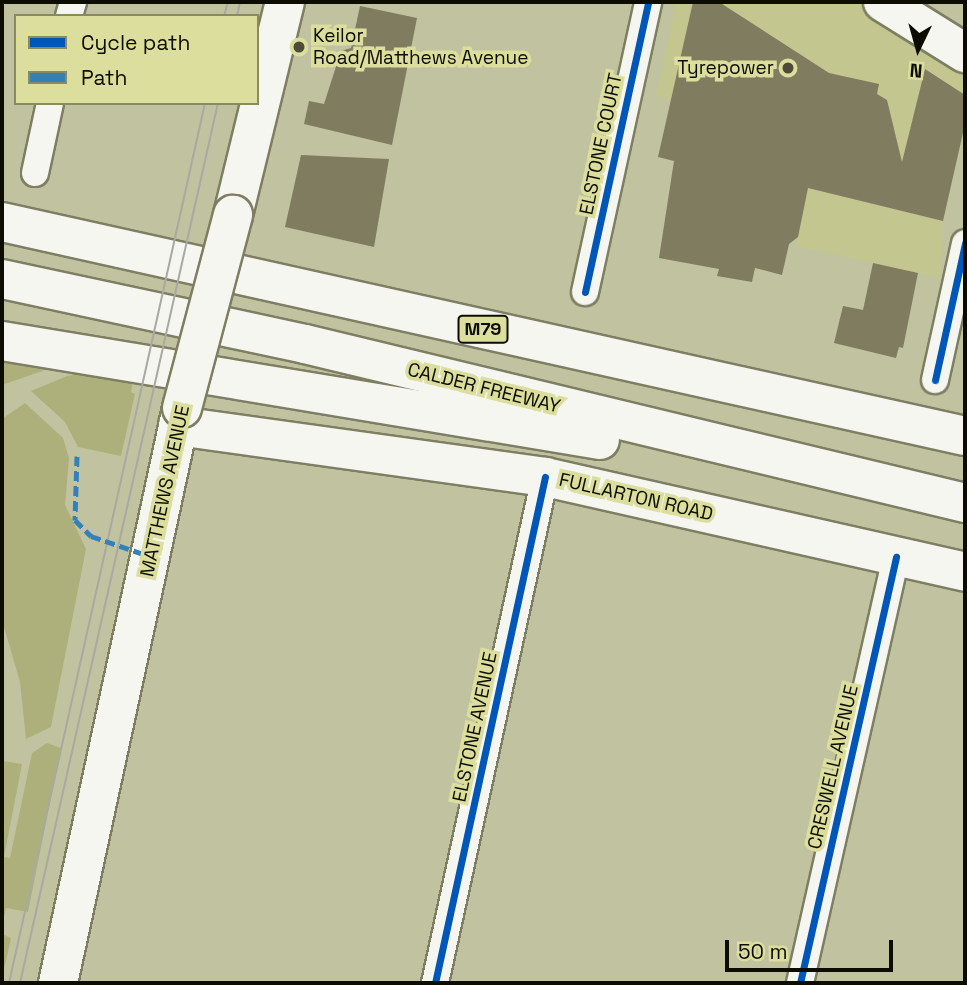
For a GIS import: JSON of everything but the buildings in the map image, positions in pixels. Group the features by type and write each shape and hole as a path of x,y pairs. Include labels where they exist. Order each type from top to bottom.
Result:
{"main road":[{"name":"MATTHEWS AVENUE","path":"58,983 201,420 208,313 285,2"},
{"path":"883,2 965,53"},
{"name":"M79","path":"2,222 965,436"},
{"name":"CALDER FREEWAY","path":"2,279 305,344 689,439 965,503"},
{"path":"2,341 604,441 689,439"},
{"name":"FULLARTON ROAD","path":"201,420 545,477 965,572"}],"street":[{"name":"ELSTONE COURT","path":"585,292 648,2"},
{"path":"35,173 50,105"},
{"path":"935,380 965,243"},
{"name":"ELSTONE AVENUE","path":"435,983 545,477"},
{"name":"CRESWELL AVENUE","path":"800,983 896,557"}],"shaded area":[{"path":"676,2 858,2 965,71 965,124 943,221 940,278 796,246 817,143 656,96"},
{"path":"2,351 71,361 2,385"},
{"path":"95,371 134,377 131,392 135,394 121,456 78,447 65,422 31,391 67,376"},
{"path":"25,403 63,438 69,458 65,505 86,549 51,727 26,739 20,682 2,620 2,419"},
{"path":"2,706 3,761 22,764 4,857 10,858 32,753 47,743 61,748 28,912 6,908 2,927"},
{"path":"2,934 11,938 2,978"}],"tram line":[{"path":"225,14 228,2"},
{"path":"237,14 240,2"},
{"path":"9,983 205,105"},
{"path":"20,983 218,105"}],"marked path":[{"path":"77,456 75,520 91,536 152,557"}],"cycle path":[{"path":"585,292 648,2"},
{"path":"935,380 965,243"},
{"path":"435,983 545,477"},
{"path":"800,983 896,557"}],"place":[{"name":"Keilor Road/Matthews Avenue","path":"299,47"},
{"name":"Tyrepower","path":"788,68"}]}
